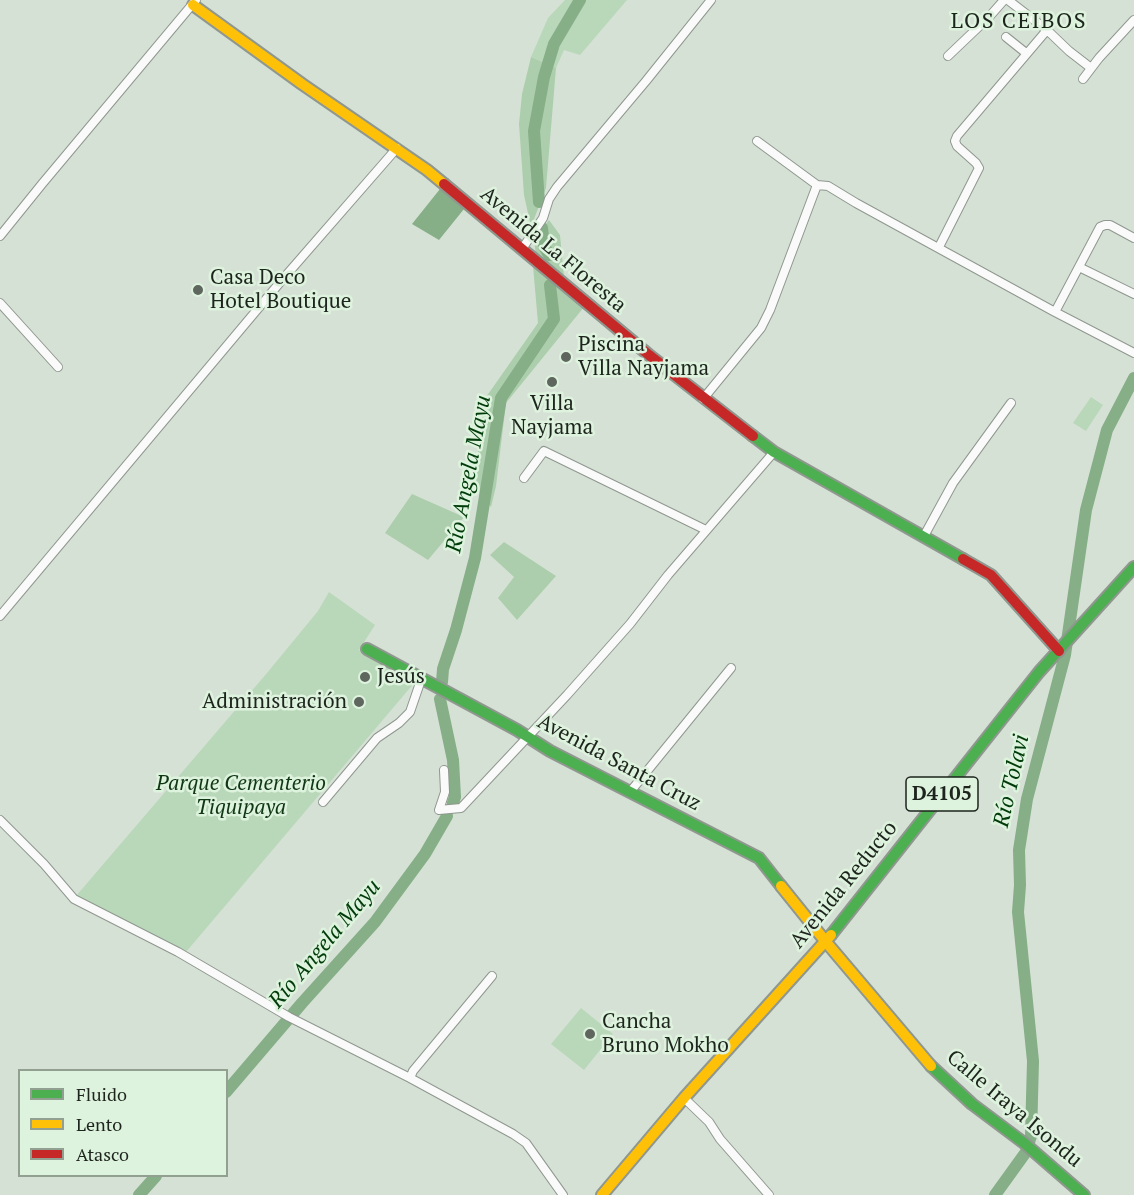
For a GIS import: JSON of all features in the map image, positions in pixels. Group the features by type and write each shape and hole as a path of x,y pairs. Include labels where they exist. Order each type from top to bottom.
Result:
{"street":[{"path":"522,249 543,218 549,199 557,187 711,0"},
{"path":"948,56 1006,0 1047,30 1091,68"},
{"path":"0,236 194,2"},
{"name":"Avenida La Floresta","path":"194,2 302,84 427,170 704,399 774,452 991,575 1060,650"},
{"path":"1083,79 1134,20"},
{"path":"939,247 979,168 957,146 957,136 1047,30"},
{"path":"1006,37 1026,53"},
{"path":"757,141 817,185 828,186 1055,312 1134,353"},
{"path":"0,616 275,289 397,148"},
{"path":"704,399 761,328 770,310 817,185"},
{"path":"1055,312 1100,227 1105,225 1134,238"},
{"path":"1079,267 1134,294"},
{"path":"0,303 58,367"},
{"path":"924,536 953,483 1011,403"},
{"path":"524,478 544,451 706,530"},
{"path":"444,770 445,792 439,810 461,808 630,624 706,530 774,452"},
{"name":"Avenida Reducto","path":"602,1195 684,1098 826,942 1039,672 1134,567"},
{"name":"Avenida Santa Cruz","path":"367,649 422,677 550,751 759,858 826,942"},
{"path":"630,792 731,668"},
{"path":"323,802 377,738 399,723 410,712 422,677"},
{"path":"0,820 44,864 74,899 178,952 290,1017 513,1134 526,1143 563,1195"},
{"name":"Calle Iraya Isondu","path":"826,942 940,1076 972,1104 1024,1143 1084,1195"},
{"path":"410,1078 413,1071 492,976"},
{"path":"684,1098 709,1122 720,1139 769,1195"}],"green space":[{"path":"565,0 627,0 580,55 564,50 556,68 531,57 548,18"},
{"path":"1091,397 1103,405 1086,431 1073,423"},
{"name":"Parque Cementerio Tiquipaya","path":"329,592 375,625 359,650 415,682 186,952 76,896 267,673 318,611"},
{"path":"581,1008 613,1034 584,1070 551,1044"}],"shaded area":[{"path":"531,57 556,68 546,188 531,227 524,195 519,124 522,94"},
{"path":"440,189 464,209 439,240 412,224"},
{"path":"549,220 560,235 564,277 536,256 534,239"},
{"path":"533,266 584,307 506,403 496,486 491,507 474,485 484,400 538,323"},
{"path":"412,494 464,517 428,560 385,533"},
{"path":"504,542 556,576 517,620 498,598 514,577 490,555"}],"waterway":[{"name":"Río Angela Mayu","path":"539,202 534,131 544,77 554,44 580,0"},
{"name":"Río Angela Mayu","path":"542,228 544,246 549,255"},
{"name":"Río Angela Mayu","path":"442,682 443,669 475,558 501,398 554,319 550,285"},
{"name":"Río Tolavi","path":"995,1195 1026,1152 1031,1136 1033,1061 1018,912 1019,850 1027,799 1065,655 1086,510 1107,430 1134,378"},
{"name":"Río Angela Mayu","path":"440,699 453,760 455,797 453,803"},
{"name":"Río Angela Mayu","path":"228,1090 375,922 425,854 447,816"},
{"name":"Río Angela Mayu","path":"139,1195 155,1177"}],"traffic: fast":[{"path":"753,436 774,452 963,559"},
{"path":"831,935 1039,672 1134,567"},
{"path":"367,649 517,730 550,751 759,858 781,886"},
{"path":"931,1066 972,1104 1024,1143 1084,1195"}],"traffic: slow":[{"path":"193,5 444,184"},
{"path":"781,886 931,1066"},
{"path":"602,1195 684,1098 831,935"}],"traffic: jam":[{"path":"444,184 649,355 753,436"},
{"path":"963,559 991,575 1059,651"}],"place":[{"name":"Casa Deco Hotel Boutique","path":"198,290"},
{"name":"Piscina Villa Nayjama","path":"566,357"},
{"name":"Villa Nayjama","path":"552,382"},
{"name":"Jesús","path":"365,677"},
{"name":"Administración","path":"359,702"},
{"name":"Cancha Bruno Mokho","path":"590,1034"}],"district":[{"name":"LOS CEIBOS","path":"1019,22"}]}
